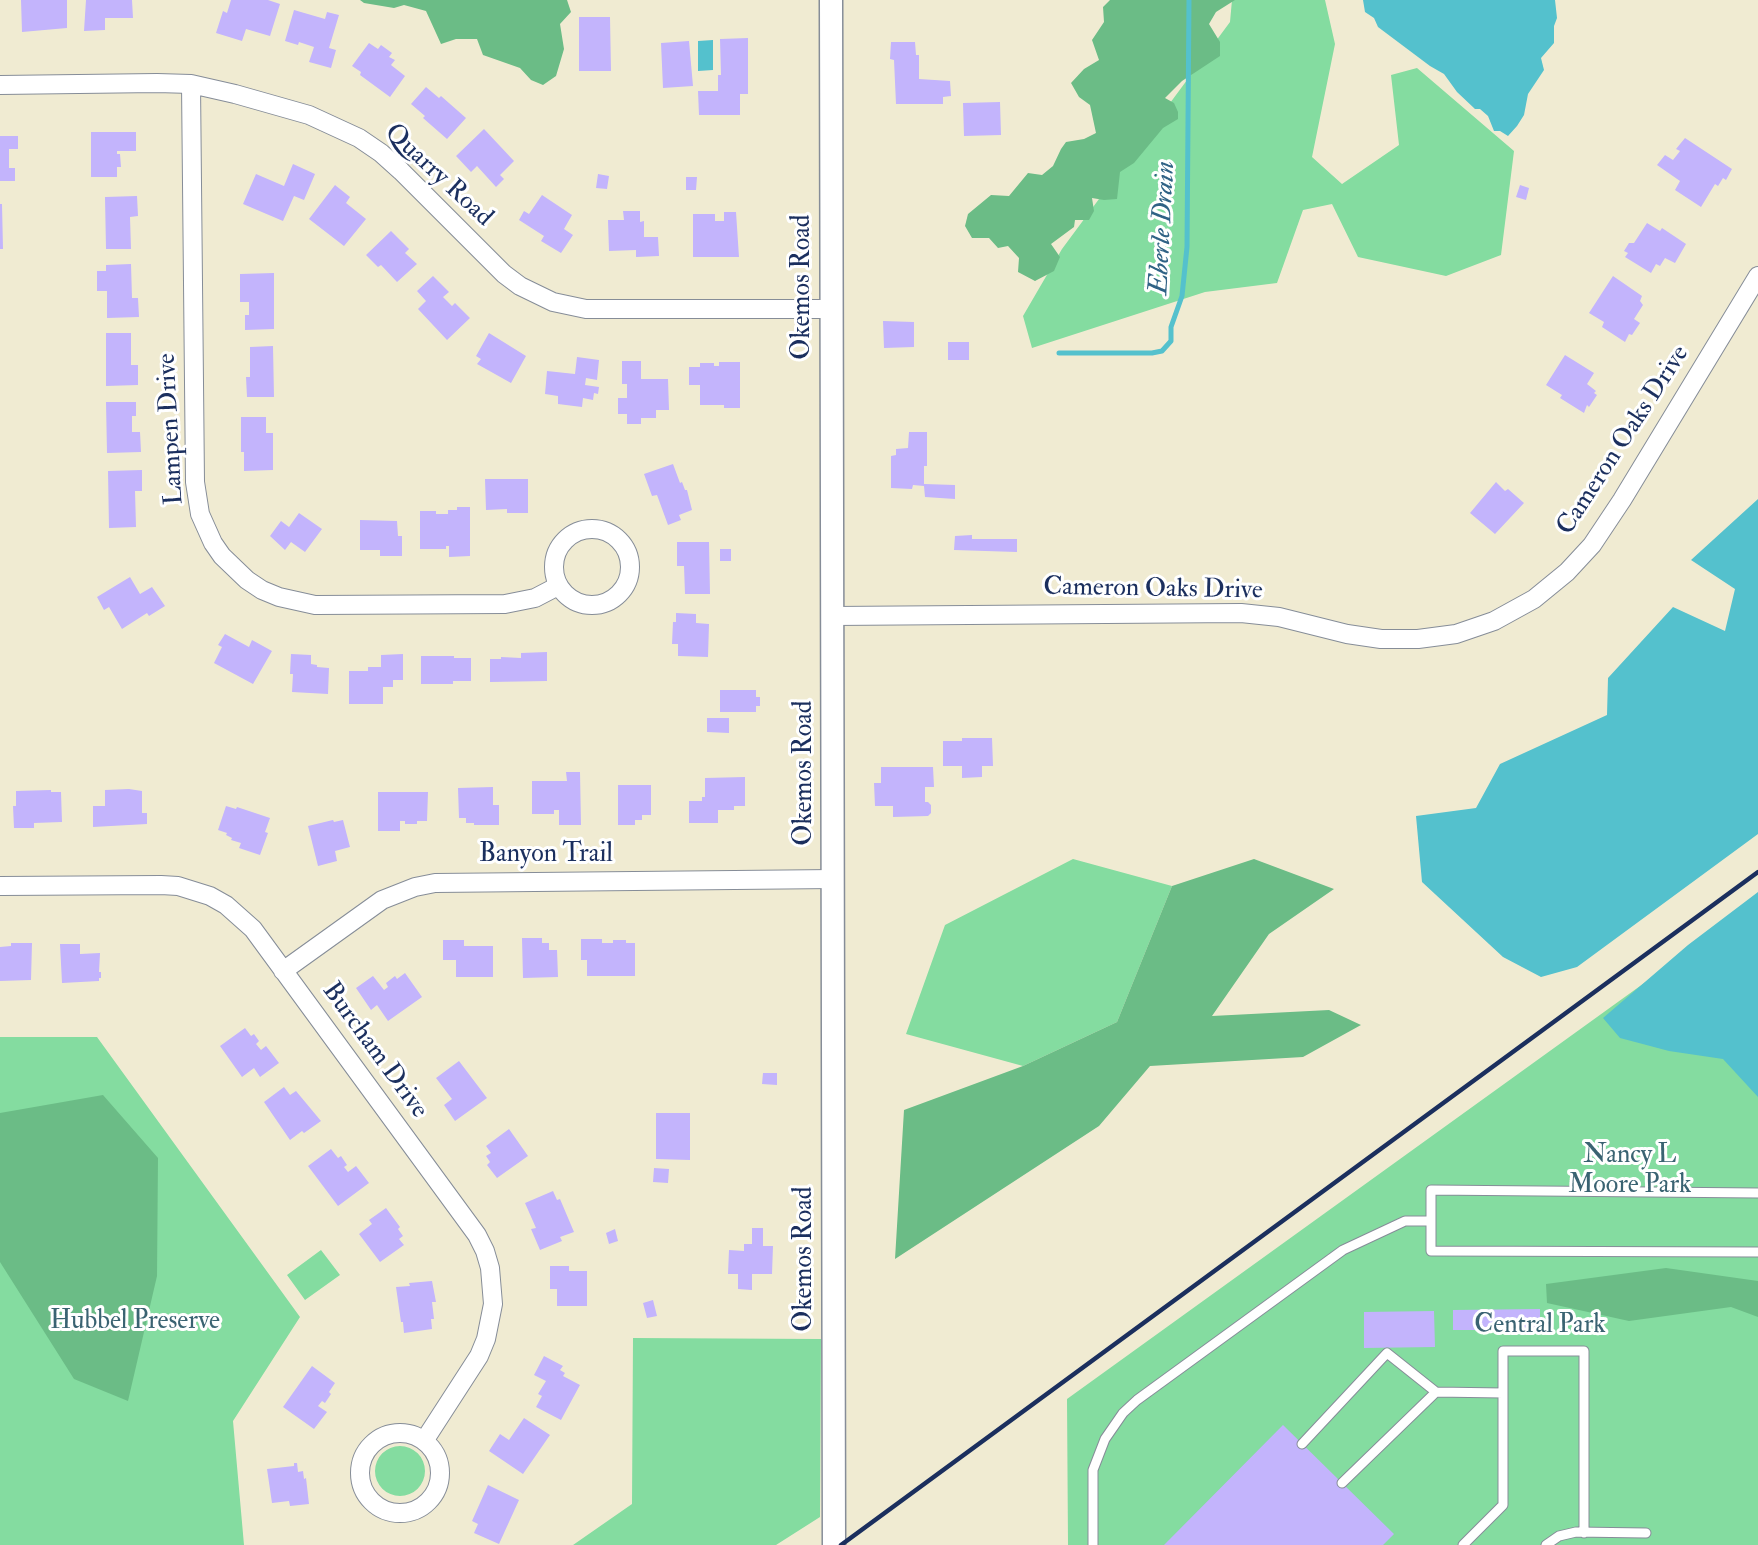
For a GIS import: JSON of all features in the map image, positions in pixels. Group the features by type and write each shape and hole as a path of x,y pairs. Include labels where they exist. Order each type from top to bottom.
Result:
{"street":[{"name":"Okemos Road","path":"831,0 834,1545"},
{"name":"Quarry Road","path":"0,85 157,82 191,84 309,115 359,138 401,171 504,274 520,286 553,302 586,309 832,309"},
{"name":"Lampen Drive","path":"191,84 195,482 198,506 206,529 222,556 247,580 262,590 288,600 315,605 505,604 535,598 558,586"},
{"name":"Cameron Oaks Drive","path":"833,616 1241,613 1279,617 1347,634 1381,639 1418,639 1456,634 1494,621 1534,599 1567,572 1592,545 1758,276"},
{"path":"582,530 602,530 620,540 626,548 630,558 629,577 625,586 611,601 602,604 582,604 573,600 558,586 553,567 555,557 559,548 573,534 582,530"},
{"name":"Banyon Trail","path":"284,970 382,900 415,887 435,883 834,879"},
{"name":"Burcham Drive","path":"0,886 161,885 194,890 226,905 253,929 477,1235 490,1268 493,1304 486,1340 479,1356 424,1441"},
{"path":"394,1433 415,1436 424,1441 437,1457 440,1467 440,1478 432,1497 424,1504 405,1512 394,1512 375,1504 363,1488 360,1478 360,1467 368,1448 384,1436 394,1433"}],"lane":[{"path":"1758,1192 1431,1190 1431,1251 1758,1252"},
{"path":"1094,1545 1093,1470 1105,1439 1123,1413 1137,1400 1343,1250 1405,1221 1431,1221"},
{"path":"1463,1545 1503,1505 1503,1351 1584,1351 1584,1533"},
{"path":"1302,1444 1387,1353 1436,1392 1503,1394"},
{"path":"1342,1483 1436,1392"},
{"path":"1546,1545 1559,1536 1584,1533 1646,1533"}],"green space":[{"path":"360,0 567,0 571,12 560,24 564,49 556,76 543,85 531,80 520,68 483,55 477,39 456,39 441,44 426,11 404,5 394,8 364,3"},
{"path":"1110,0 1235,0 1216,12 1209,24 1220,42 1220,56 1182,81 1165,98 1174,103 1178,119 1163,128 1134,163 1120,172 1117,199 1092,198 1094,211 1089,220 1075,220 1074,227 1051,244 1060,257 1054,271 1035,281 1018,272 1019,258 1008,246 998,248 989,238 972,238 965,226 968,214 991,195 1009,196 1028,173 1042,175 1053,166 1066,142 1084,139 1096,133 1090,105 1079,97 1071,83 1084,69 1099,60 1092,40 1104,22 1103,7"},
{"path":"1232,0 1325,0 1335,44 1312,157 1342,184 1399,145 1391,75 1417,68 1514,151 1501,255 1446,276 1358,257 1332,204 1303,210 1277,283 1205,292 1032,348 1023,316 1062,249 1230,22"},
{"path":"1073,859 1172,886 1117,1022 1023,1066 906,1034 945,925"},
{"path":"1254,859 1334,889 1269,934 1212,1016 1329,1010 1361,1025 1303,1057 1150,1066 1099,1126 895,1259 904,1110 1023,1066 1117,1022 1172,886"},
{"name":"Central Park","path":"1758,901 1758,1545 1068,1545 1067,1399"},
{"name":"Hubbel Preserve","path":"0,1037 97,1037 300,1317 233,1421 244,1545 0,1545"},
{"path":"103,1095 158,1158 157,1276 128,1401 74,1379 0,1262 0,1113"},
{"path":"321,1250 340,1275 305,1300 287,1275"},
{"path":"1666,1268 1758,1281 1758,1317 1731,1307 1629,1321 1547,1303 1546,1284"},
{"path":"633,1338 821,1339 820,1517 776,1545 573,1545 632,1504"},
{"path":"400,1446 414,1450 421,1457 425,1471 421,1485 414,1492 400,1496 386,1492 379,1485 375,1471 379,1457 386,1450"}],"water":[{"path":"1363,0 1555,0 1557,18 1554,26 1554,43 1541,58 1544,70 1528,94 1524,115 1517,126 1508,136 1500,131 1494,131 1488,116 1480,109 1475,109 1457,92 1444,74 1378,27 1374,18 1365,12"},
{"path":"713,40 713,70 698,71 698,41"},
{"path":"1758,499 1758,834 1577,967 1541,977 1503,957 1422,882 1416,816 1476,808 1500,764 1607,715 1608,678 1673,607 1725,631 1735,589 1691,560"},
{"path":"1758,892 1758,1097 1723,1059 1669,1051 1620,1038 1603,1018 1688,945"}],"building":[{"path":"21,0 67,0 67,28 22,32"},
{"path":"86,0 132,0 133,18 105,18 105,30 84,31"},
{"path":"231,0 268,0 280,4 270,36 246,29 242,41 216,33 223,11 227,13"},
{"path":"294,10 325,19 327,12 339,15 329,48 336,50 331,68 309,62 314,47 299,42 298,45 285,41"},
{"path":"579,17 610,17 611,71 579,71"},
{"path":"748,38 748,94 740,94 740,115 699,115 698,91 718,91 718,75 721,75 720,39"},
{"path":"689,41 693,86 663,88 661,43"},
{"path":"891,42 915,42 916,55 919,55 919,79 950,81 951,96 943,97 943,104 896,104 894,60 890,59"},
{"path":"369,43 378,49 381,45 392,53 389,57 395,60 391,65 405,76 390,97 360,75 361,72 352,66"},
{"path":"426,87 439,98 441,96 466,118 447,139 411,104"},
{"path":"1000,102 1001,135 964,136 963,103"},
{"path":"484,129 514,161 500,175 504,179 496,187 477,166 471,172 456,156"},
{"path":"91,132 136,132 136,151 117,151 117,154 120,154 121,167 117,167 117,177 91,177"},
{"path":"0,136 18,136 18,149 9,149 9,168 15,168 15,181 0,181"},
{"path":"1685,138 1732,169 1726,180 1723,178 1718,186 1715,184 1701,207 1675,190 1680,181 1657,165 1665,155 1673,160 1680,151 1676,149"},
{"path":"293,164 315,174 304,200 294,196 283,221 243,204 256,174 284,186"},
{"path":"598,174 609,176 607,189 596,188"},
{"path":"686,177 697,177 696,190 686,190"},
{"path":"335,185 350,197 346,203 366,219 344,246 309,219"},
{"path":"1520,185 1529,188 1526,200 1516,197"},
{"path":"542,195 572,215 564,229 573,235 561,253 541,241 544,236 519,220 524,211 529,214"},
{"path":"137,196 138,216 130,217 131,249 106,249 105,197"},
{"path":"0,204 2,204 3,249 0,249"},
{"path":"623,211 640,211 640,222 644,221 644,237 658,237 659,256 636,257 636,250 609,251 608,220 624,220"},
{"path":"724,212 736,212 739,257 693,257 693,214 715,214 715,221 724,221"},
{"path":"1647,223 1660,231 1662,228 1686,244 1675,263 1665,258 1660,266 1656,264 1651,273 1625,257 1628,253 1624,251 1629,243 1634,243"},
{"path":"391,231 409,249 405,253 417,264 397,282 381,265 378,267 366,255"},
{"path":"131,264 132,298 138,298 139,317 107,318 107,291 97,291 97,271 106,271 106,265"},
{"path":"274,273 274,329 245,330 245,315 249,315 249,302 240,302 240,274"},
{"path":"433,276 449,292 443,297 452,306 455,303 470,318 447,340 418,309 426,301 417,291"},
{"path":"1613,276 1642,296 1640,301 1643,305 1634,319 1640,323 1632,335 1629,334 1625,342 1602,327 1604,322 1589,313"},
{"path":"883,321 914,322 914,347 884,348"},
{"path":"106,333 131,333 131,365 138,365 138,385 106,386"},
{"path":"489,333 526,356 511,383 477,364 481,359 476,356"},
{"path":"948,342 969,342 969,360 948,360"},
{"path":"273,346 274,397 247,397 246,377 250,377 250,347"},
{"path":"1565,355 1594,373 1587,384 1596,391 1594,393 1597,395 1589,407 1587,405 1584,413 1560,398 1562,395 1546,385"},
{"path":"577,357 599,360 597,380 586,378 585,385 599,387 598,394 594,393 593,400 583,398 582,407 558,404 558,396 545,394 547,371 575,374"},
{"path":"622,361 641,361 641,379 668,379 669,410 656,410 656,418 641,418 641,424 627,424 627,414 618,414 618,398 627,398 627,384 622,384"},
{"path":"719,362 740,362 740,408 700,405 700,385 689,385 689,367 700,367 700,363 714,363 714,366 719,366"},
{"path":"106,402 136,402 136,416 132,416 132,432 140,432 141,452 107,453"},
{"path":"241,417 266,417 266,433 273,433 273,470 244,471 244,452 241,452"},
{"path":"909,432 927,432 927,466 924,466 924,484 955,485 955,499 925,497 924,486 913,485 912,489 891,488 891,456 896,455 896,449 908,448"},
{"path":"673,464 680,483 682,482 687,490 692,510 679,515 681,520 668,525 657,495 652,496 644,474"},
{"path":"142,470 142,491 135,491 136,527 109,528 108,471"},
{"path":"485,479 528,479 528,513 507,513 507,509 486,510"},
{"path":"1496,482 1505,491 1508,489 1524,503 1495,534 1470,513"},
{"path":"457,507 470,507 470,556 449,557 449,546 446,546 446,549 420,549 420,511 448,514 448,510 457,510"},
{"path":"299,513 322,529 305,552 291,542 285,550 270,536 281,521 289,527"},
{"path":"360,520 397,521 398,536 402,536 402,556 380,556 380,550 360,550"},
{"path":"972,535 972,539 1017,539 1017,552 954,550 955,536"},
{"path":"677,542 709,542 710,594 685,594 684,566 677,566"},
{"path":"720,549 731,549 731,561 720,561"},
{"path":"130,577 140,594 152,587 165,606 149,616 147,613 122,629 109,607 104,610 97,597"},
{"path":"676,613 696,614 696,623 709,624 708,657 678,656 678,644 672,644 673,622 676,622"},
{"path":"225,634 249,647 252,640 272,651 253,684 214,663 222,647 218,645"},
{"path":"547,652 547,681 490,682 490,659 521,658 521,653"},
{"path":"291,654 311,655 311,664 329,668 328,694 292,692"},
{"path":"403,654 403,680 393,680 393,687 383,687 383,704 349,704 349,671 368,671 368,667 381,667 381,655"},
{"path":"421,656 471,658 471,681 453,681 453,684 421,684"},
{"path":"720,690 756,690 756,697 760,697 760,706 756,706 756,712 720,712"},
{"path":"707,718 729,718 729,733 707,732"},
{"path":"962,738 992,738 993,766 982,766 982,777 962,778 962,766 943,766 943,741 962,741"},
{"path":"881,767 933,767 934,787 925,787 925,802 931,805 931,813 928,816 893,817 893,806 875,806 874,783 881,783"},
{"path":"566,772 580,772 581,825 559,825 559,810 554,810 554,814 532,814 532,781 567,781"},
{"path":"745,777 745,806 734,806 734,810 718,810 718,823 689,823 689,801 702,801 702,797 705,797 705,778"},
{"path":"618,785 651,785 651,815 642,815 642,820 635,820 635,825 618,825"},
{"path":"493,787 493,805 499,805 499,825 474,825 474,823 466,823 466,818 459,818 458,788"},
{"path":"51,790 51,792 61,792 62,822 34,823 34,828 14,828 13,806 16,806 16,791"},
{"path":"105,790 142,791 142,813 147,813 147,824 93,827 93,806 105,806"},
{"path":"378,792 428,792 427,821 405,824 405,821 400,821 400,831 378,831"},
{"path":"226,806 236,809 237,807 270,818 265,832 268,833 260,855 239,848 241,843 231,840 232,838 226,835 227,833 218,830"},
{"path":"333,820 334,822 343,820 350,847 335,851 337,861 318,866 308,826"},
{"path":"522,938 542,938 542,943 549,943 549,950 557,950 558,977 523,978"},
{"path":"581,939 602,939 602,943 626,940 626,943 635,943 635,976 587,976 587,960 581,960"},
{"path":"443,940 464,940 464,946 493,946 493,977 456,977 456,960 443,960"},
{"path":"11,943 32,943 31,980 0,981 0,947 11,946"},
{"path":"60,944 80,944 80,954 100,953 101,978 99,981 62,983"},
{"path":"405,973 422,997 388,1021 377,1005 371,1010 356,988 373,976 384,990 388,987 386,983 395,976 397,979"},
{"path":"245,1028 251,1036 254,1034 259,1041 256,1044 261,1050 266,1046 279,1063 260,1077 254,1068 242,1077 220,1046"},
{"path":"459,1061 487,1098 455,1121 444,1105 452,1099 436,1078"},
{"path":"763,1073 777,1073 777,1085 762,1084"},
{"path":"284,1087 290,1095 296,1091 321,1121 290,1140 264,1102"},
{"path":"656,1113 690,1113 690,1160 656,1159"},
{"path":"509,1129 528,1156 497,1178 487,1165 490,1162 486,1156 491,1153 486,1146"},
{"path":"331,1149 338,1158 341,1156 347,1165 344,1167 348,1172 356,1166 369,1183 338,1206 308,1166"},
{"path":"654,1168 669,1169 668,1183 653,1182"},
{"path":"553,1191 557,1200 560,1199 574,1232 560,1237 562,1241 540,1250 531,1229 536,1228 525,1203"},
{"path":"386,1208 400,1227 398,1229 403,1236 399,1239 404,1245 380,1262 359,1234 372,1224 369,1220"},
{"path":"752,1228 763,1228 763,1246 773,1246 772,1274 752,1274 752,1290 738,1289 738,1274 728,1274 729,1250 744,1251 744,1244 752,1244"},
{"path":"615,1229 618,1241 609,1244 606,1233"},
{"path":"550,1266 569,1266 569,1271 587,1271 587,1306 557,1306 557,1289 550,1289"},
{"path":"432,1281 436,1302 432,1302 434,1319 431,1319 432,1329 404,1333 396,1287 410,1286 409,1283"},
{"path":"653,1300 657,1316 647,1318 643,1303"},
{"path":"1540,1309 1540,1330 1453,1330 1453,1310"},
{"path":"1434,1311 1435,1347 1364,1348 1364,1312"},
{"path":"544,1356 563,1366 560,1370 565,1373 563,1376 580,1385 561,1420 536,1407 542,1396 538,1394 546,1381 534,1375"},
{"path":"312,1366 335,1383 325,1403 322,1401 318,1406 327,1412 314,1429 283,1407"},
{"path":"524,1418 550,1435 523,1474 489,1451 500,1434 509,1440"},
{"path":"1283,1425 1394,1534 1383,1545 1164,1545"},
{"path":"294,1463 297,1463 298,1472 303,1471 304,1479 306,1478 309,1504 290,1506 289,1501 272,1503 267,1469 294,1466"},
{"path":"488,1485 519,1500 499,1544 474,1533 478,1524 472,1521"}],"waterway":[{"name":"Eberle Drain","path":"1059,353 1152,353 1162,351 1171,341 1171,327 1182,296 1187,247 1189,0"}],"railway":[{"path":"841,1545 1758,872"}],"park label":[{"name":"Nancy L Moore Park","path":"1630,1171"}]}
